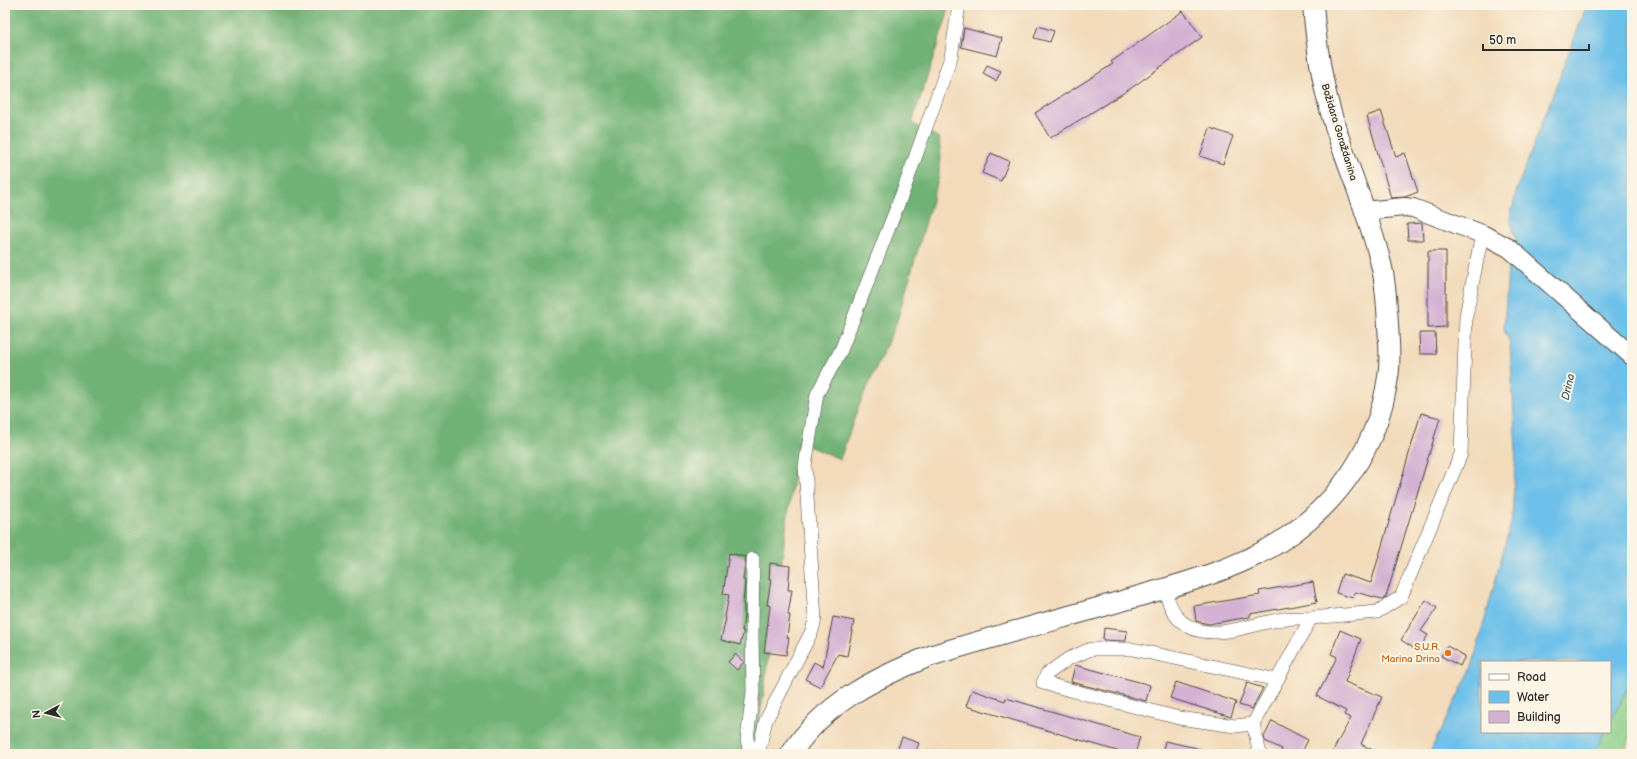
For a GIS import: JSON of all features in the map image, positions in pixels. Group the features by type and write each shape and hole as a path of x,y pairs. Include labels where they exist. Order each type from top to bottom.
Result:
{"main road":[{"name":"Božidara Goraždanina","path":"791,754 816,723 843,700 868,684 905,666 970,644 1164,589 1240,562 1278,542 1321,510 1340,490 1360,461 1375,430 1384,398 1390,354 1382,266 1332,114 1323,82 1317,47 1313,5"}],"street":[{"path":"758,754 766,720 812,631 815,619 805,466 817,394 841,350 904,189 951,57 959,5"},
{"path":"1364,211 1404,207 1413,208 1482,234 1509,248 1632,356"},
{"path":"1164,589 1172,609 1180,621 1198,632 1218,632 1280,619 1311,618 1377,612 1401,597 1461,454 1466,316 1482,234"},
{"path":"750,754 747,739 753,692 753,559"},
{"path":"1260,754 1253,724 1311,618"},
{"path":"1253,724 1235,726 1179,718 1043,683 1047,674 1068,659 1091,649 1125,649 1277,680"}],"green space":[{"path":"5,5 948,5 947,16 912,123 939,138 941,158 938,180 897,321 858,408 840,459 798,442 755,754 5,754"},
{"path":"1632,669 1632,732 1623,754 1593,754 1604,733 1611,733 1611,720 1626,691"}],"water":[{"name":"Drina","path":"1587,5 1632,5 1632,669 1626,691 1611,720 1611,661 1481,661 1481,733 1604,733 1593,754 1429,754 1472,667 1512,519 1516,451 1510,343 1504,330 1508,267 1516,240 1510,218 1517,189"}],"building":[{"path":"1183,11 1202,37 1130,89 1050,138 1035,113 1113,64 1111,62"},
{"path":"1038,26 1054,31 1050,42 1034,38"},
{"path":"964,28 1002,38 997,56 961,47"},
{"path":"987,65 1001,71 996,81 983,74"},
{"path":"1381,111 1396,157 1405,153 1418,192 1405,197 1391,198 1367,116"},
{"path":"1210,128 1233,136 1223,164 1200,156"},
{"path":"991,153 1009,161 1001,181 982,173"},
{"path":"1422,223 1423,240 1408,240 1407,224"},
{"path":"1428,251 1446,251 1446,327 1428,328"},
{"path":"1419,333 1435,333 1436,354 1420,354"},
{"path":"1421,413 1440,418 1386,597 1382,599 1355,592 1353,598 1336,593 1342,574 1371,583"},
{"path":"729,553 746,557 743,580 745,581 742,631 744,631 740,645 721,640 729,595 723,594"},
{"path":"770,563 790,566 788,590 792,590 788,615 790,615 787,637 789,638 786,655 764,652 770,606 767,605 771,579 769,579"},
{"path":"1313,582 1317,602 1250,614 1250,617 1209,624 1196,621 1194,606 1260,595 1259,591"},
{"path":"1426,600 1437,608 1421,631 1428,635 1418,651 1401,640"},
{"path":"833,617 854,621 847,656 838,654 820,687 805,679 814,662 823,667"},
{"path":"1104,628 1127,631 1126,641 1103,640"},
{"path":"1340,630 1361,639 1345,682 1382,697 1361,744 1380,754 1331,754 1351,718 1344,715 1346,711 1317,696 1337,657 1331,654"},
{"path":"1447,646 1465,656 1460,666 1441,656"},
{"path":"735,654 744,662 737,670 728,662"},
{"path":"1075,665 1150,685 1146,701 1071,682"},
{"path":"1176,682 1236,702 1231,717 1170,698"},
{"path":"1247,683 1263,688 1252,709 1239,705"},
{"path":"972,690 1005,701 1006,698 1140,737 1135,754 1127,754 966,706"},
{"path":"1272,721 1308,740 1301,754 1280,754 1282,749 1265,741 1264,737"},
{"path":"902,737 919,743 915,754 896,754"},
{"path":"1165,741 1201,749 1200,754 1162,754"}],"place":[{"name":"S.U.R. Marina Drina","path":"1448,653"}]}
